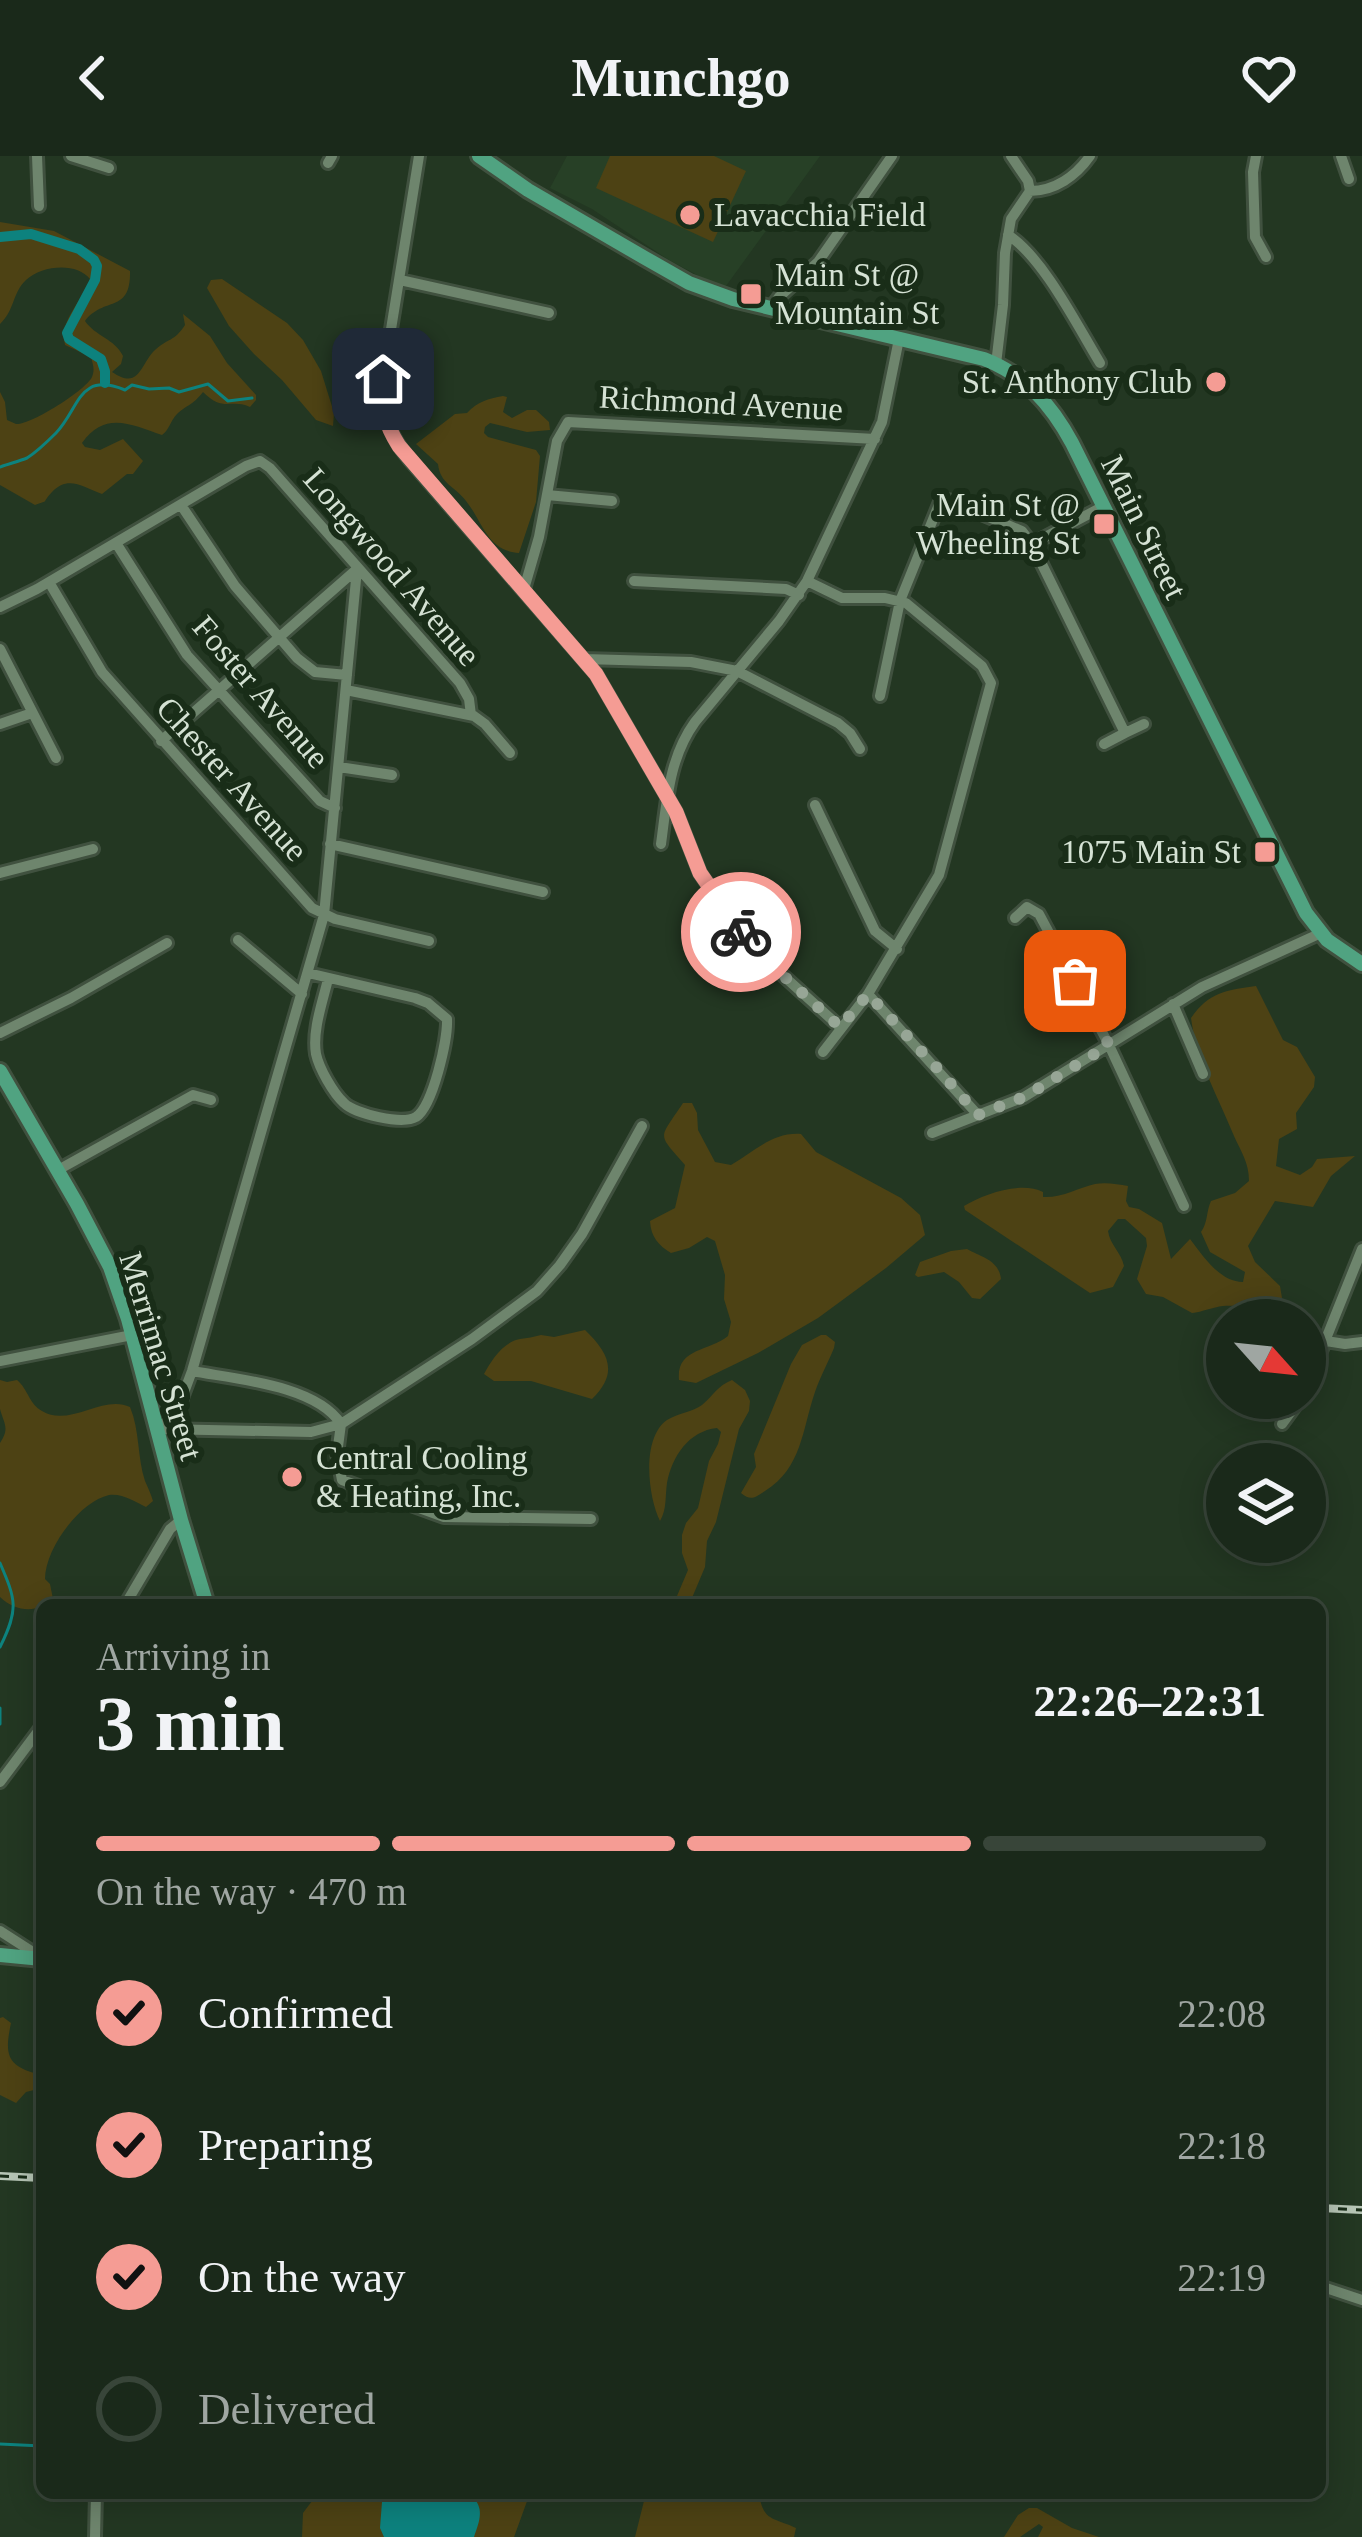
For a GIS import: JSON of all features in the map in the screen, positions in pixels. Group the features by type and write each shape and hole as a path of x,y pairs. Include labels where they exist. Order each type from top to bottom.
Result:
{"main road":[{"name":"Main Street","path":"479,156 527,190 707,290 996,364 1021,379 1050,407 1072,442 1310,920 1362,964"},
{"name":"Merrimac Street","path":"0,1071 110,1267 204,1599"},
{"path":"0,1954 36,1958"}],"street":[{"path":"37,156 39,206"},
{"path":"71,156 109,168"},
{"path":"419,156 382,385 386,421 399,446 614,700 679,817 697,867 738,929 840,1027"},
{"path":"771,308 815,266 892,156"},
{"path":"1011,156 1030,191"},
{"path":"996,364 1012,214 1030,191 1061,183 1090,156"},
{"path":"1256,156 1255,235 1267,257"},
{"path":"1341,156 1349,178"},
{"path":"1008,236 1030,254 1100,363"},
{"path":"400,280 549,313"},
{"path":"661,844 675,761 686,736 800,595 875,439 888,403 899,339"},
{"name":"Richmond Avenue","path":"547,495 557,441 565,424 571,422 875,439"},
{"name":"Longwood Avenue","path":"181,505 260,461 460,683 471,715 510,753"},
{"path":"524,589 547,495 612,501"},
{"path":"880,696 901,601 938,506 948,500 1022,531 1032,544 1125,734"},
{"path":"0,607 181,505 278,639 312,670 347,675"},
{"path":"1032,544 1104,506"},
{"name":"Foster Avenue","path":"116,543 183,651 320,801 334,808"},
{"path":"161,741 357,569"},
{"path":"157,1430 176,1414 192,1371 324,916 357,569"},
{"path":"634,581 788,589 800,595"},
{"path":"807,581 842,598 901,601 982,666 991,685 944,865 897,950 823,1052"},
{"name":"Chester Avenue","path":"49,582 94,661 161,741 324,916"},
{"path":"0,649 56,758"},
{"path":"584,659 691,662 737,670 838,723 860,748"},
{"path":"346,690 471,715"},
{"path":"0,724 32,713"},
{"path":"1104,744 1144,724"},
{"path":"339,766 392,775"},
{"path":"815,805 878,936 897,950"},
{"path":"330,844 543,892"},
{"path":"0,873 93,849"},
{"path":"1015,918 1027,908 1039,914 1109,1045 1184,1206"},
{"path":"324,916 429,941"},
{"path":"932,1133 1024,1097 1173,1004 1321,933"},
{"path":"238,940 302,994"},
{"path":"0,1033 166,944"},
{"path":"308,973 415,998 447,1019 448,1034 429,1098 415,1117 400,1121 362,1112 340,1099 316,1047 328,979"},
{"path":"868,994 978,1115"},
{"path":"1173,1004 1203,1074"},
{"path":"58,1170 193,1095 211,1100"},
{"path":"157,1430 303,1432 341,1424 472,1340 537,1291 582,1234 641,1126"},
{"path":"1362,1249 1326,1341 1362,1342"},
{"path":"0,1361 132,1336"},
{"path":"192,1371 313,1399 334,1412 341,1424 337,1454 342,1480 444,1516 591,1519"},
{"path":"1282,1424 1286,1419"},
{"path":"129,1599 170,1528 181,1520"},
{"path":"0,1782 36,1734"},
{"path":"0,1931 36,1955"},
{"path":"1326,2288 1362,2300"},
{"path":"95,2499 95,2537"}],"shaded area":[{"path":"567,156 820,156 726,286 669,260 592,209 550,188"},
{"name":"Lavacchia Field","path":"610,156 714,156 746,171 713,242 596,188"},
{"path":"0,222 54,231 130,271 121,299 85,321 123,356 112,372 134,377 155,350 185,325 183,314 210,336 256,400 250,407 222,404 203,392 177,414 162,435 119,423 100,426 82,443 85,447 100,450 123,439 143,461 133,474 102,494 64,484 35,505 0,485 0,392 7,420 23,423 80,390 94,369 91,357 65,345 68,319 90,279 77,270 59,268 33,275 21,285 0,324"},
{"path":"222,279 287,323 303,340 321,371 334,413 333,426 316,420 229,326 207,288 211,280"},
{"path":"507,397 503,412 512,418 536,410 549,422 550,430 527,432 490,423 485,427 488,437 536,450 540,456 536,502 519,553 493,541 442,476 438,464 416,444 455,414"},
{"path":"1256,986 1283,1040 1297,1047 1315,1077 1314,1087 1296,1113 1297,1129 1279,1139 1276,1166 1300,1175 1317,1159 1355,1156 1331,1176 1313,1207 1275,1201 1248,1246 1255,1262 1280,1286 1282,1298 1206,1299 1206,1310 1192,1313 1163,1297 1146,1294 1137,1279 1146,1238 1125,1219 1118,1219 1108,1231 1124,1266 1113,1287 1090,1293 965,1210 964,1206 982,1197 1014,1188 1034,1189 1050,1197 1099,1183 1128,1186 1129,1207 1162,1223 1171,1259 1190,1239 1220,1273 1243,1282 1245,1272 1210,1252 1201,1232 1211,1201 1235,1193 1249,1181 1244,1157 1203,1063 1191,1018 1205,1003"},
{"path":"683,1103 692,1103 698,1130 715,1162 731,1165 772,1140 801,1134 816,1152 901,1198 920,1215 925,1235 818,1318 696,1383 679,1380 679,1370 688,1356 728,1336 731,1322 724,1299 725,1275 715,1241 707,1237 671,1253 656,1240 650,1221 675,1208 685,1165 664,1136"},
{"path":"967,1249 1000,1273 1001,1279 980,1299 972,1298 944,1272 915,1275 920,1262"},
{"path":"585,1330 608,1363 606,1380 592,1399 531,1381 494,1381 484,1374 498,1353 514,1341"},
{"path":"821,1335 835,1342 834,1348 794,1460 777,1482 747,1497 741,1493 756,1467 754,1454 791,1364 802,1345"},
{"path":"0,1380 17,1380 38,1408 52,1415 109,1405 130,1407 142,1472 153,1501 146,1507 109,1495 86,1507 51,1554 45,1579 53,1599 36,1599 34,1609 13,1606 0,1597 0,1443 5,1430"},
{"path":"732,1380 745,1390 749,1411 739,1429 707,1541 705,1567 692,1599 678,1599 688,1570 682,1535 698,1508 721,1432 717,1428 698,1434 678,1455 669,1473 660,1521 652,1498 650,1454 667,1420 698,1407"},
{"path":"0,2018 11,2023 11,2058 36,2073 36,2090 16,2103 0,2095"},
{"path":"314,2499 528,2499 514,2537 302,2537 303,2513"},
{"path":"644,2499 760,2499 766,2514 796,2528 794,2537 635,2537"},
{"path":"1029,2508 1099,2537 1038,2537 1043,2527 1039,2524 1020,2537 1004,2537 1018,2515"}],"water":[{"path":"468,2499 476,2501 480,2514 474,2537 384,2537 382,2502"}],"waterway":[{"path":"0,237 31,234 79,249 94,260 95,280 67,333 101,359 105,383"},
{"path":"0,467 38,450 82,395 98,385 179,392 208,384 228,401 252,398"},
{"path":"0,1563 13,1605 0,1647"},
{"path":"0,1708 0,1724"},
{"path":"0,2444 36,2446"}],"railway":[{"path":"0,2176 36,2178"},
{"path":"1326,2208 1362,2210"}],"way so far":[{"path":"741,932 840,1027 868,994 978,1115 1024,1097 1109,1045 1075,981"}],"place":[{"name":"Lavacchia Field","path":"690,215"},
{"name":"Main St @ Mountain St","path":"751,294"},
{"name":"St. Anthony Club","path":"1216,382"},
{"name":"Main St @ Wheeling St","path":"1104,524"},
{"name":"1075 Main St","path":"1265,852"},
{"name":"Central Cooling & Heating, Inc.","path":"292,1477"}],"route":[{"path":"383,379 382,409 399,446 596,674 676,812 700,873 741,932"}]}
